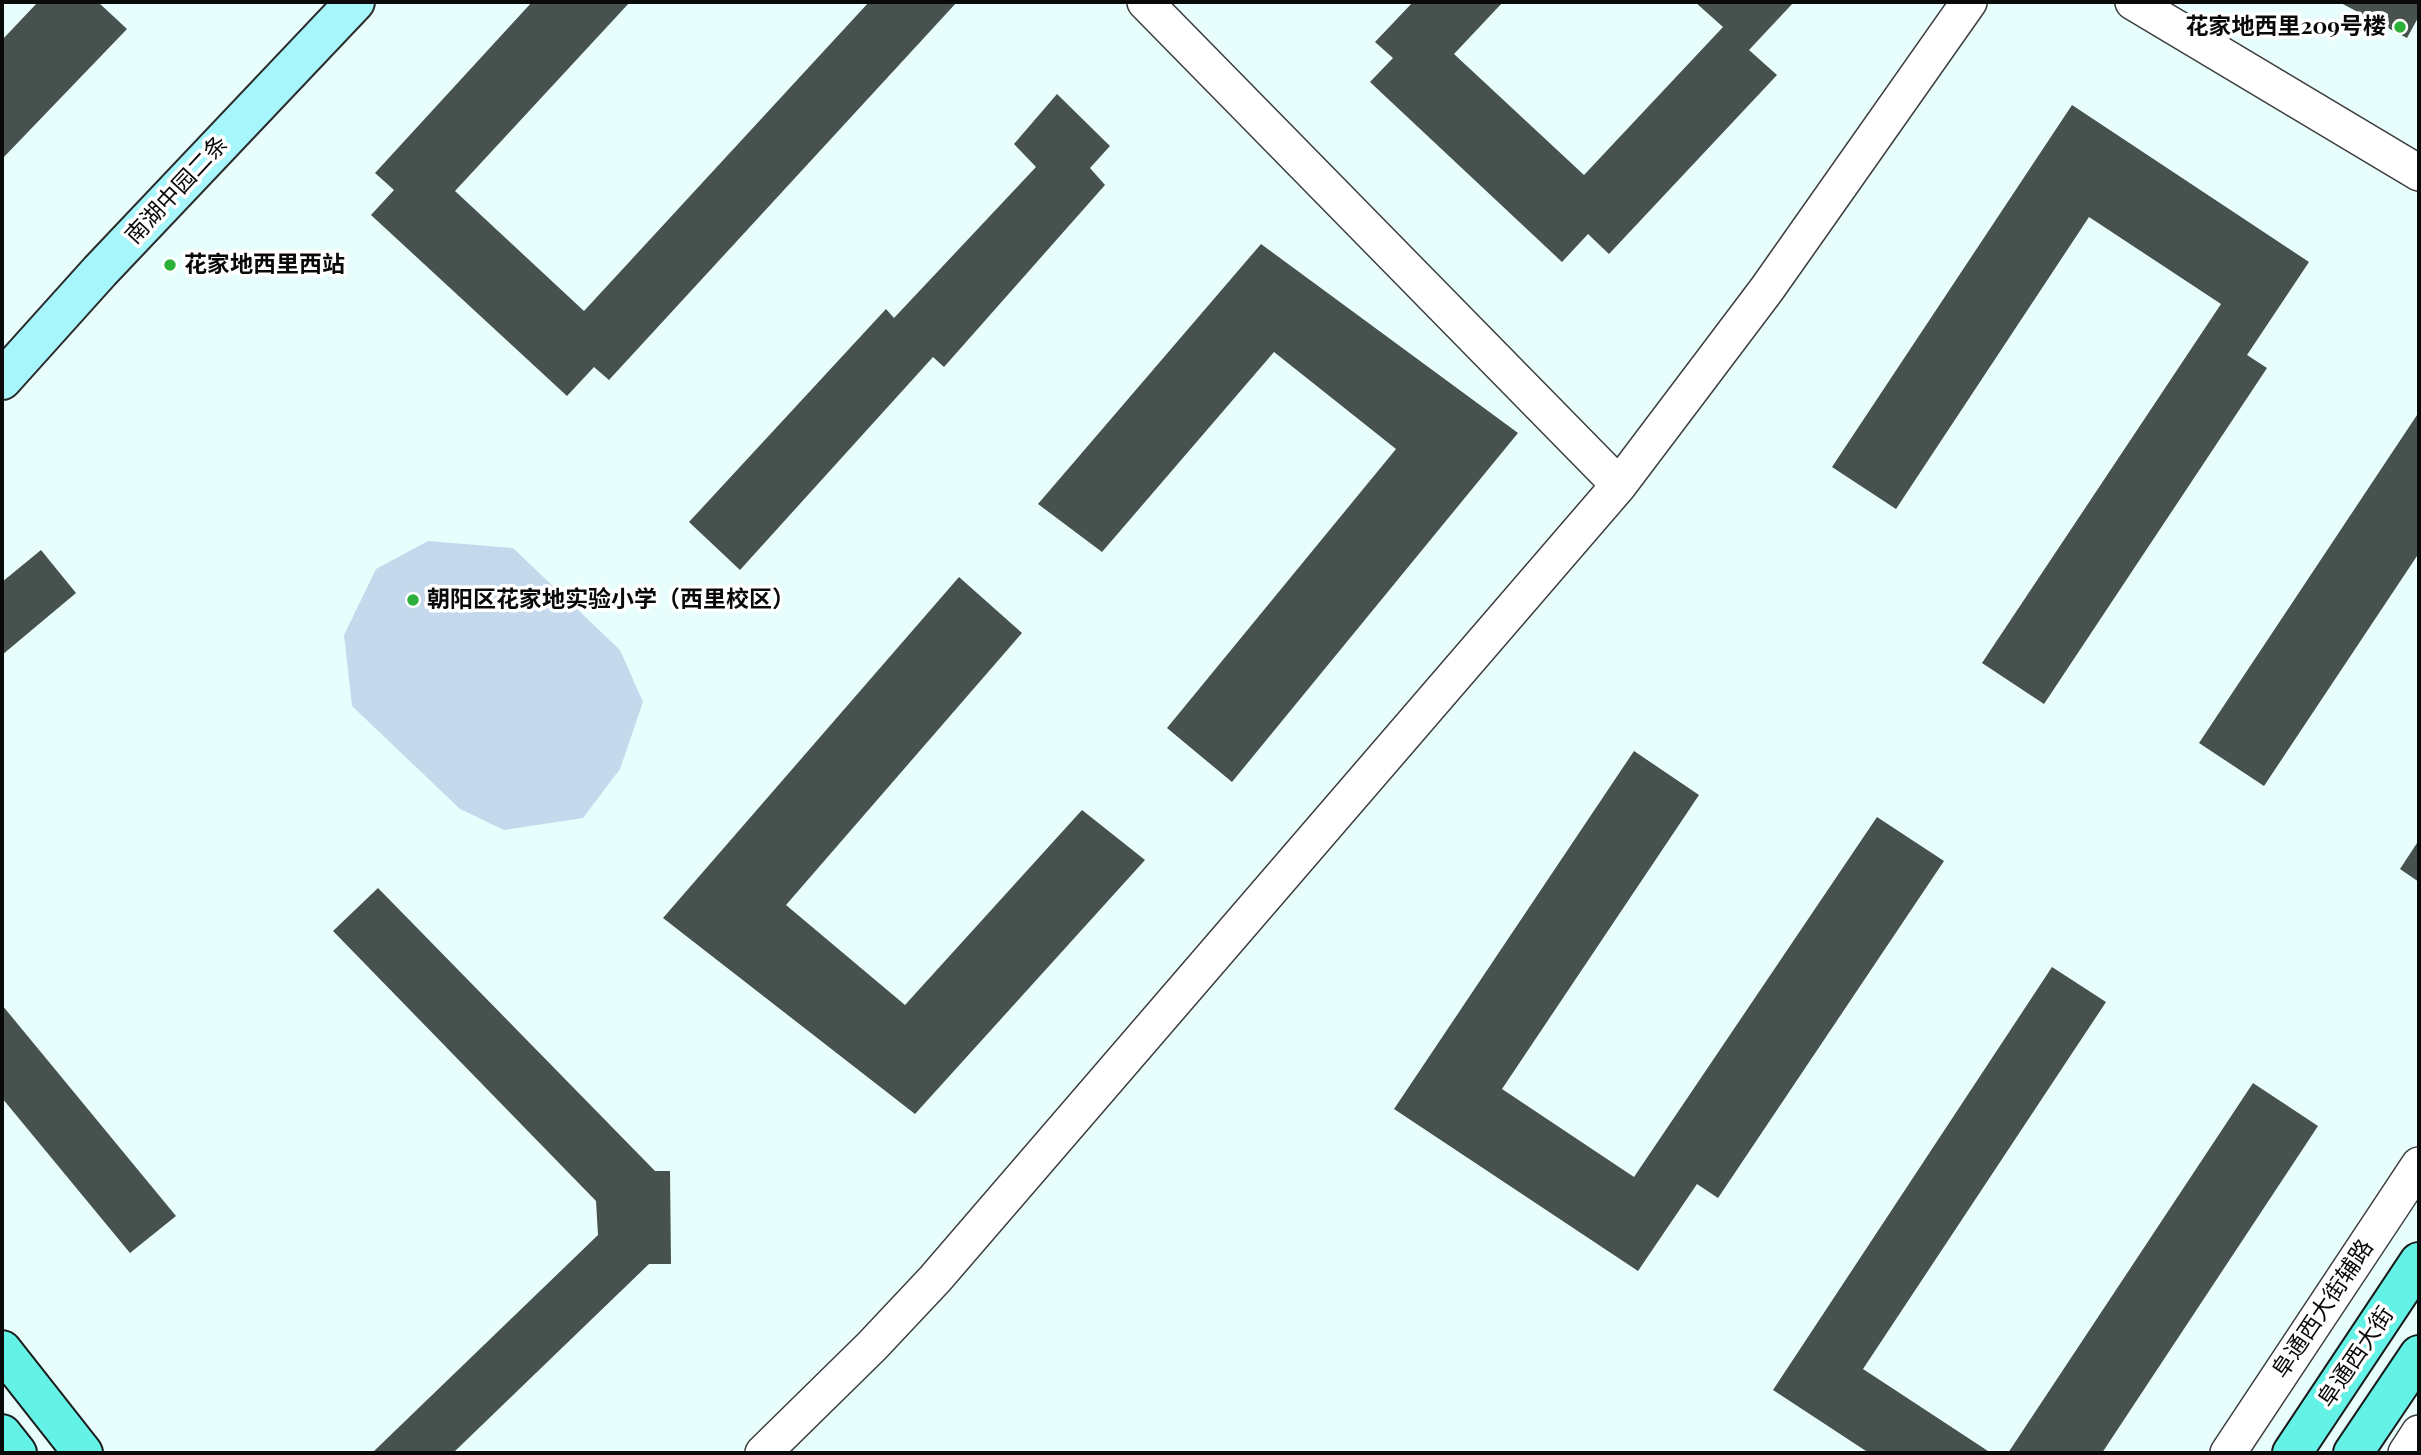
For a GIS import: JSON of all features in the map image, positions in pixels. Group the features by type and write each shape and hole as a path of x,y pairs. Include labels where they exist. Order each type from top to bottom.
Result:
{"main road":[{"name":"阜通西大街","path":"2292,1453 2419,1262"},
{"path":"2,1350 83,1453"},
{"path":"2353,1453 2419,1355"},
{"path":"2,1434 17,1453"}],"street":[{"name":"南湖中园二条","path":"2,380 100,271 355,2"},
{"path":"1145,2 1619,485"},
{"path":"763,1453 872,1346 935,1279 1619,485 1767,289 1969,2"},
{"path":"2133,2 2419,173"},
{"name":"阜通西大街辅路","path":"2228,1453 2419,1165"},
{"path":"2406,1453 2419,1433"}],"shaded area":[{"path":"428,541 513,548 620,650 643,702 620,769 583,818 504,830 460,809 352,706 344,635 376,569"}],"building":[{"path":"38,2 98,2 127,29 2,159 2,40"},
{"path":"532,2 630,2 455,191 584,311 869,2 957,2 609,380 594,367 567,396 371,215 394,190 375,173"},
{"path":"1413,2 1503,2 1454,54 1584,175 1723,27 1695,2 1794,2 1749,50 1777,75 1609,254 1588,234 1562,262 1370,82 1393,58 1375,42"},
{"name":"花家地西里209号楼","path":"2339,2 2419,2 2419,16 2407,38"},
{"path":"1057,94 1110,146 1090,168 1105,185 944,367 933,357 740,570 689,522 886,309 894,318 1036,167 1014,144"},
{"path":"2072,105 2309,262 2247,355 2267,368 2044,704 1982,663 2221,304 2089,217 1896,509 1832,467"},
{"path":"1261,244 1518,433 1232,782 1167,728 1396,449 1274,352 1102,552 1038,504"},
{"path":"2419,412 2419,553 2264,786 2199,743"},
{"path":"41,550 76,593 2,655 2,582"},
{"path":"959,577 1022,633 786,905 905,1005 1082,810 1145,860 915,1114 663,918"},
{"path":"1634,751 1699,795 1502,1089 1634,1177 1877,817 1944,861 1718,1198 1697,1184 1638,1271 1394,1109"},
{"path":"2419,840 2419,882 2400,869"},
{"path":"378,888 655,1171 670,1171 671,1264 649,1264 453,1453 372,1453 598,1235 596,1201 333,931"},
{"path":"2052,967 2106,1002 1863,1369 1991,1453 1869,1453 1773,1390"},
{"path":"2,1005 176,1216 130,1253 2,1098"},
{"path":"2253,1083 2318,1126 2102,1453 2008,1453"}],"place":[{"name":"花家地西里209号楼","path":"2400,27"},
{"name":"花家地西里西站","path":"170,265"},
{"name":"朝阳区花家地实验小学（西里校区）","path":"413,600"}]}
